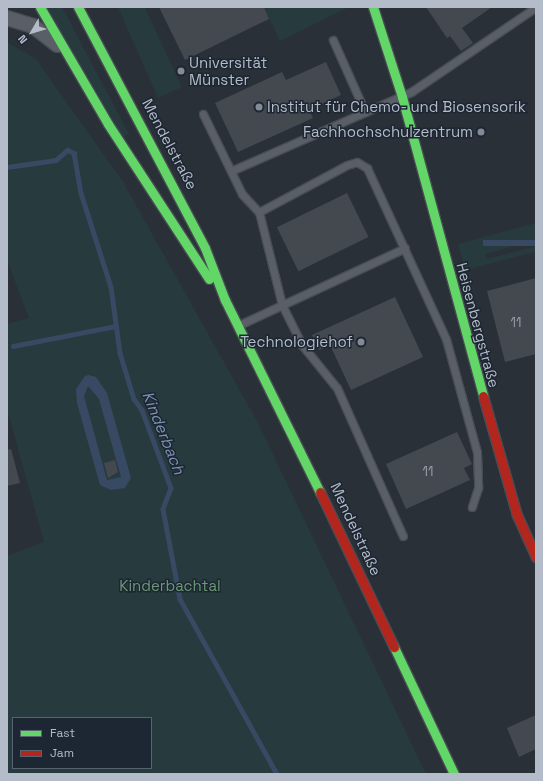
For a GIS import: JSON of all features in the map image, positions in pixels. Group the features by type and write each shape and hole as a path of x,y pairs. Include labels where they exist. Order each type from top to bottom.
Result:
{"main road":[{"name":"Mendelstraße","path":"40,7 67,56 126,153 224,300 238,326 454,774"},
{"name":"Mendelstraße","path":"78,7 202,242 224,300"},
{"path":"90,7 97,42"},
{"name":"Heisenbergstraße","path":"373,7 402,97 496,446 517,515 536,557"}],"street":[{"name":"Mendelstraße","path":"7,18 33,26 67,56"}],"lane":[{"path":"231,171 402,97 536,7"},
{"path":"333,40 365,112"},
{"path":"203,114 242,194 259,212 282,305 302,345 337,388 403,536"},
{"path":"259,212 357,162 366,168 405,248 446,339 477,452 478,488 472,507"},
{"path":"238,326 405,248"}],"green space":[{"path":"47,7 62,7 129,134 123,137"},
{"path":"118,7 147,7 145,8 182,87 158,98"},
{"path":"264,7 349,7 280,41"},
{"name":"Kinderbachtal","path":"7,42 36,59 123,182 258,423 426,774 7,774 7,556 44,542 7,409 7,324 29,318 7,260"},
{"path":"536,223 536,240 485,254 487,259 536,246 536,252 465,270 458,244"}],"water":[{"path":"483,240 536,240 536,246 483,246"},
{"path":"89,375 96,377 107,393 131,478 125,488 111,490 100,485 77,403 76,389 85,376","holes":["88,386 99,399 121,477 107,480 84,396"]}],"building":[{"path":"159,7 264,7 269,19 185,60"},
{"path":"426,7 492,7 462,28 473,43 461,51 450,36 447,38"},
{"name":"Institut für Chemo- und Biosensorik","path":"326,62 341,95 309,110 313,118 238,152 215,103 282,72 286,80"},
{"path":"347,193 368,237 298,271 277,227"},
{"path":"536,278 536,354 505,362 487,291"},
{"name":"Technologiehof","path":"395,297 423,357 351,390 330,345 319,350 312,335"},
{"path":"457,432 472,464 464,468 470,480 406,509 386,464"},
{"path":"11,449 20,483 7,486 7,450"},
{"path":"115,460 118,472 108,478 104,463"},
{"path":"536,715 536,749 519,757 507,728"}],"waterway":[{"name":"Kinderbach","path":"7,167 56,160 67,150 74,153 81,193 111,287 120,353 134,399 142,410 171,488 163,509 180,599 277,774"},
{"path":"13,346 116,326"}],"traffic: fast":[{"path":"40,7 108,124 209,279"},
{"path":"78,7 205,248 225,300 320,492"},
{"path":"373,7 402,97 483,396"},
{"path":"394,647 454,774"}],"traffic: jam":[{"path":"483,396 517,515 536,557"},
{"path":"320,492 394,647"}],"place":[{"name":"Universität Münster","path":"181,71"},
{"name":"Institut für Chemo- und Biosensorik","path":"259,107"},
{"name":"Fachhochschulzentrum","path":"481,132"},
{"name":"Technologiehof","path":"361,342"}]}
